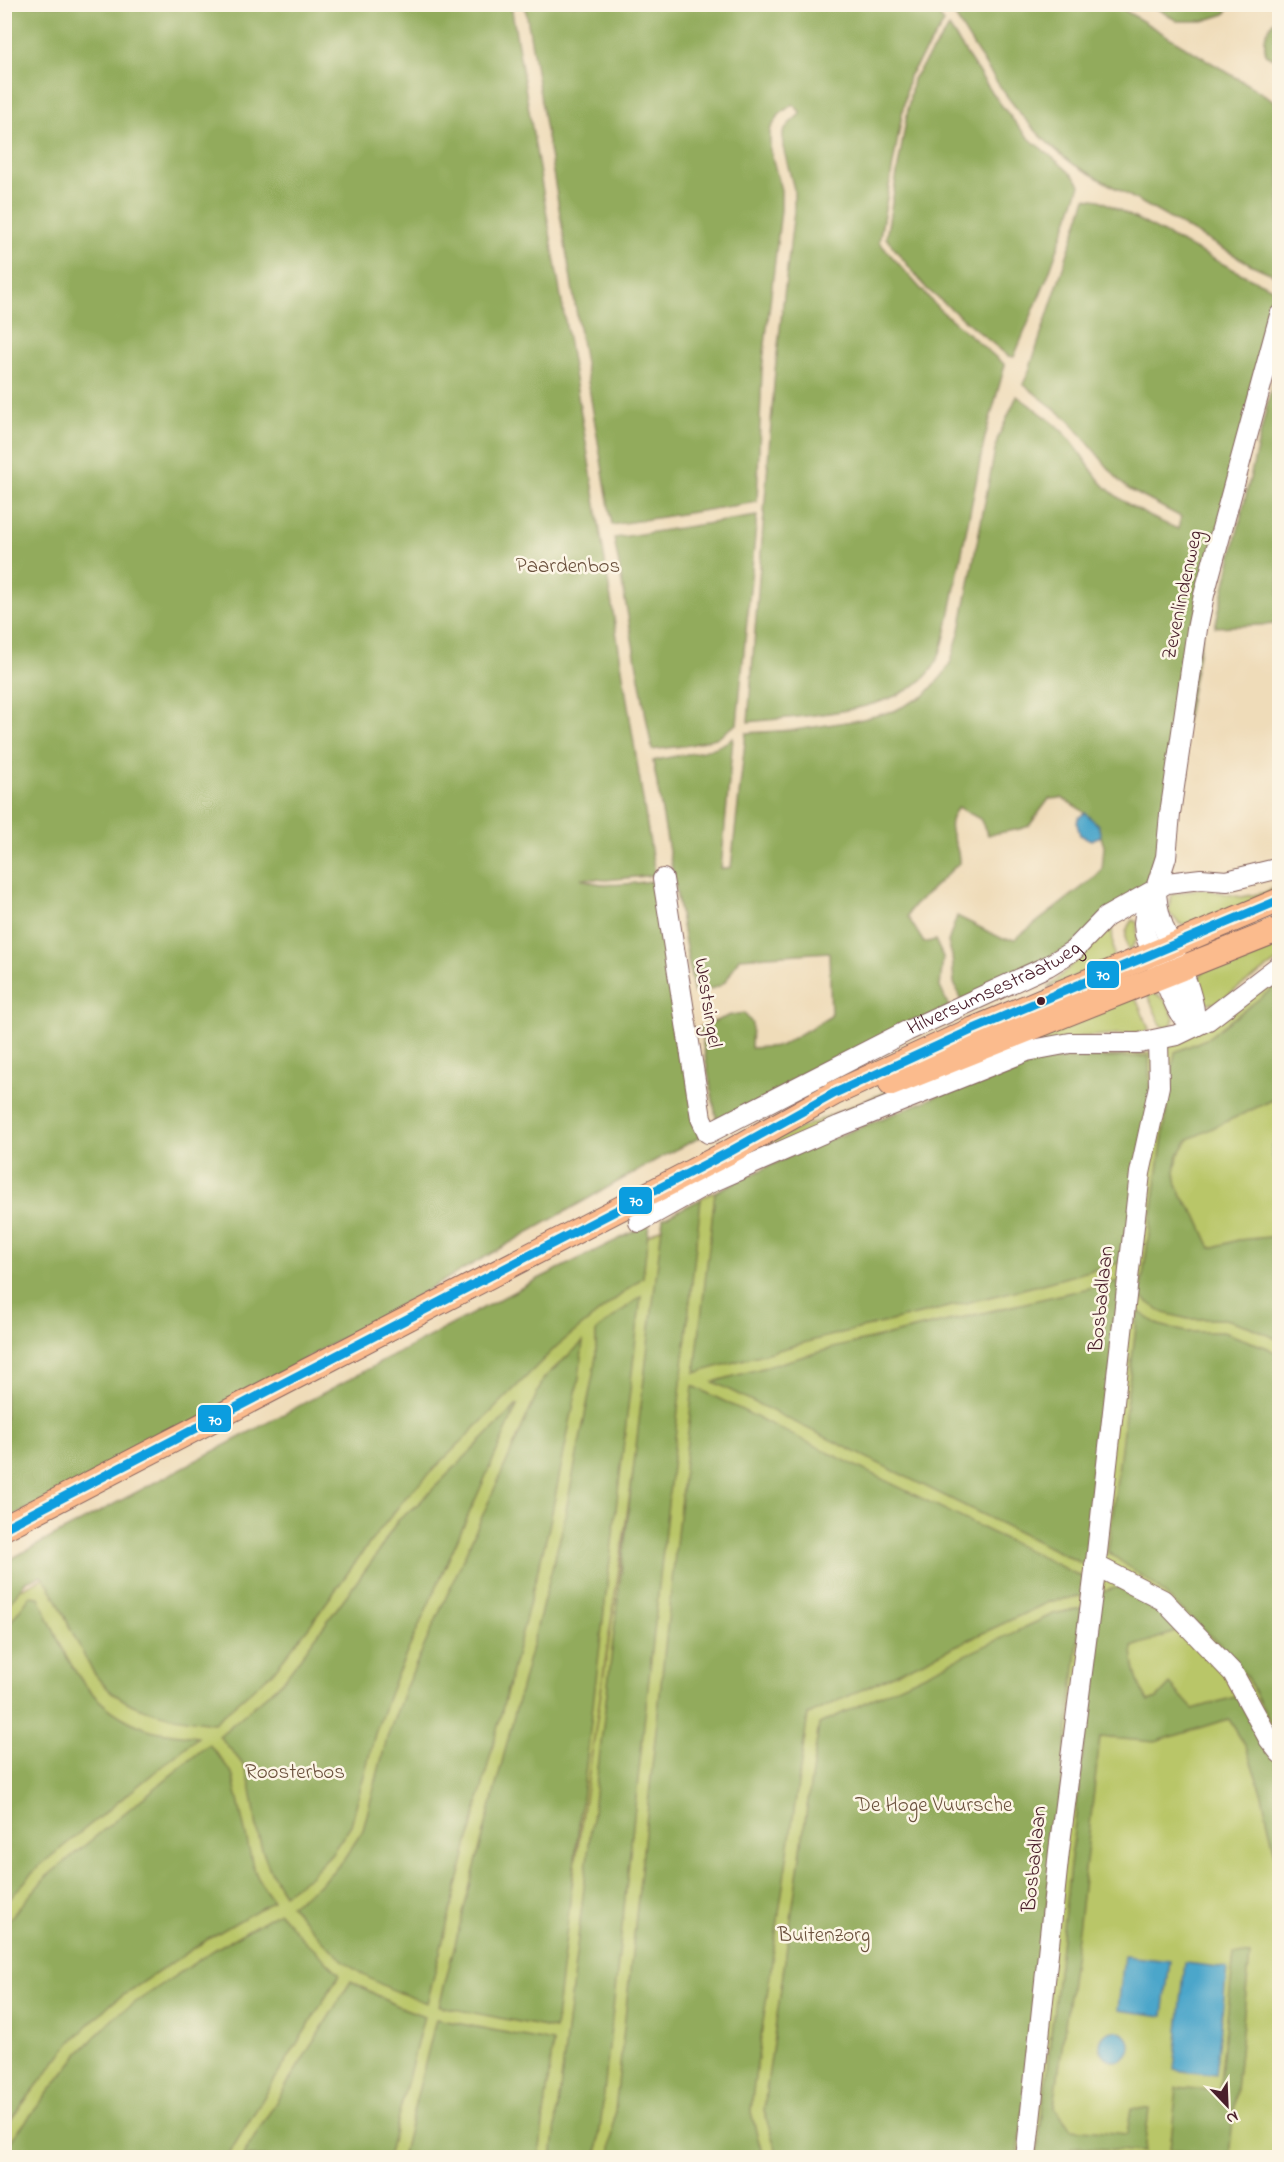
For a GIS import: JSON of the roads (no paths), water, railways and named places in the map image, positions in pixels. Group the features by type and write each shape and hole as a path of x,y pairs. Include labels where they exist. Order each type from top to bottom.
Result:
{"main road":[{"name":"Hilversumsestraatweg","path":"4,1528 731,1151 835,1093 974,1029 1280,900"},
{"name":"Hilversumsestraatweg","path":"731,1151 982,1047 1280,929"}],"street":[{"name":"Zevenlindenweg","path":"1172,973 1162,949 1156,888 1166,857 1197,629 1280,315"},
{"name":"Hilversumsestraatweg","path":"708,1133 897,1036 1048,966 1074,950 1106,917 1156,888 1167,883 1191,880 1227,881 1280,868"},
{"name":"Westsingel","path":"663,879 701,1118 708,1133"},
{"path":"639,1222 707,1184 839,1126 1027,1051 1070,1043 1139,1043 1177,1035 1208,1020 1280,965"},
{"path":"1172,973 1182,1016 1195,1026"},
{"name":"Bosbadlaan","path":"1026,2157 1059,1851 1095,1565 1140,1173 1159,1086 1158,1040"},
{"path":"1095,1565 1163,1600 1233,1673 1269,1739 1280,1753"}],"water":[{"path":"1085,813 1098,825 1101,836 1091,840 1080,835 1078,818"},
{"path":"1279,1132 1279,1167 1273,1159 1272,1150"},
{"path":"1124,1956 1170,1961 1163,2016 1118,2010"},
{"path":"1185,1963 1227,1968 1216,2075 1174,2070"},
{"path":"1115,2031 1121,2032 1129,2040 1129,2052 1121,2060 1115,2061 1109,2060 1101,2052 1100,2046 1101,2040 1109,2032"}],"park label":[{"name":"Paardenbos","path":"568,567"},
{"name":"Roosterbos","path":"295,1773"},
{"name":"De Hoge Vuursche","path":"934,1806"},
{"name":"Buitenzorg","path":"824,1936"}]}
